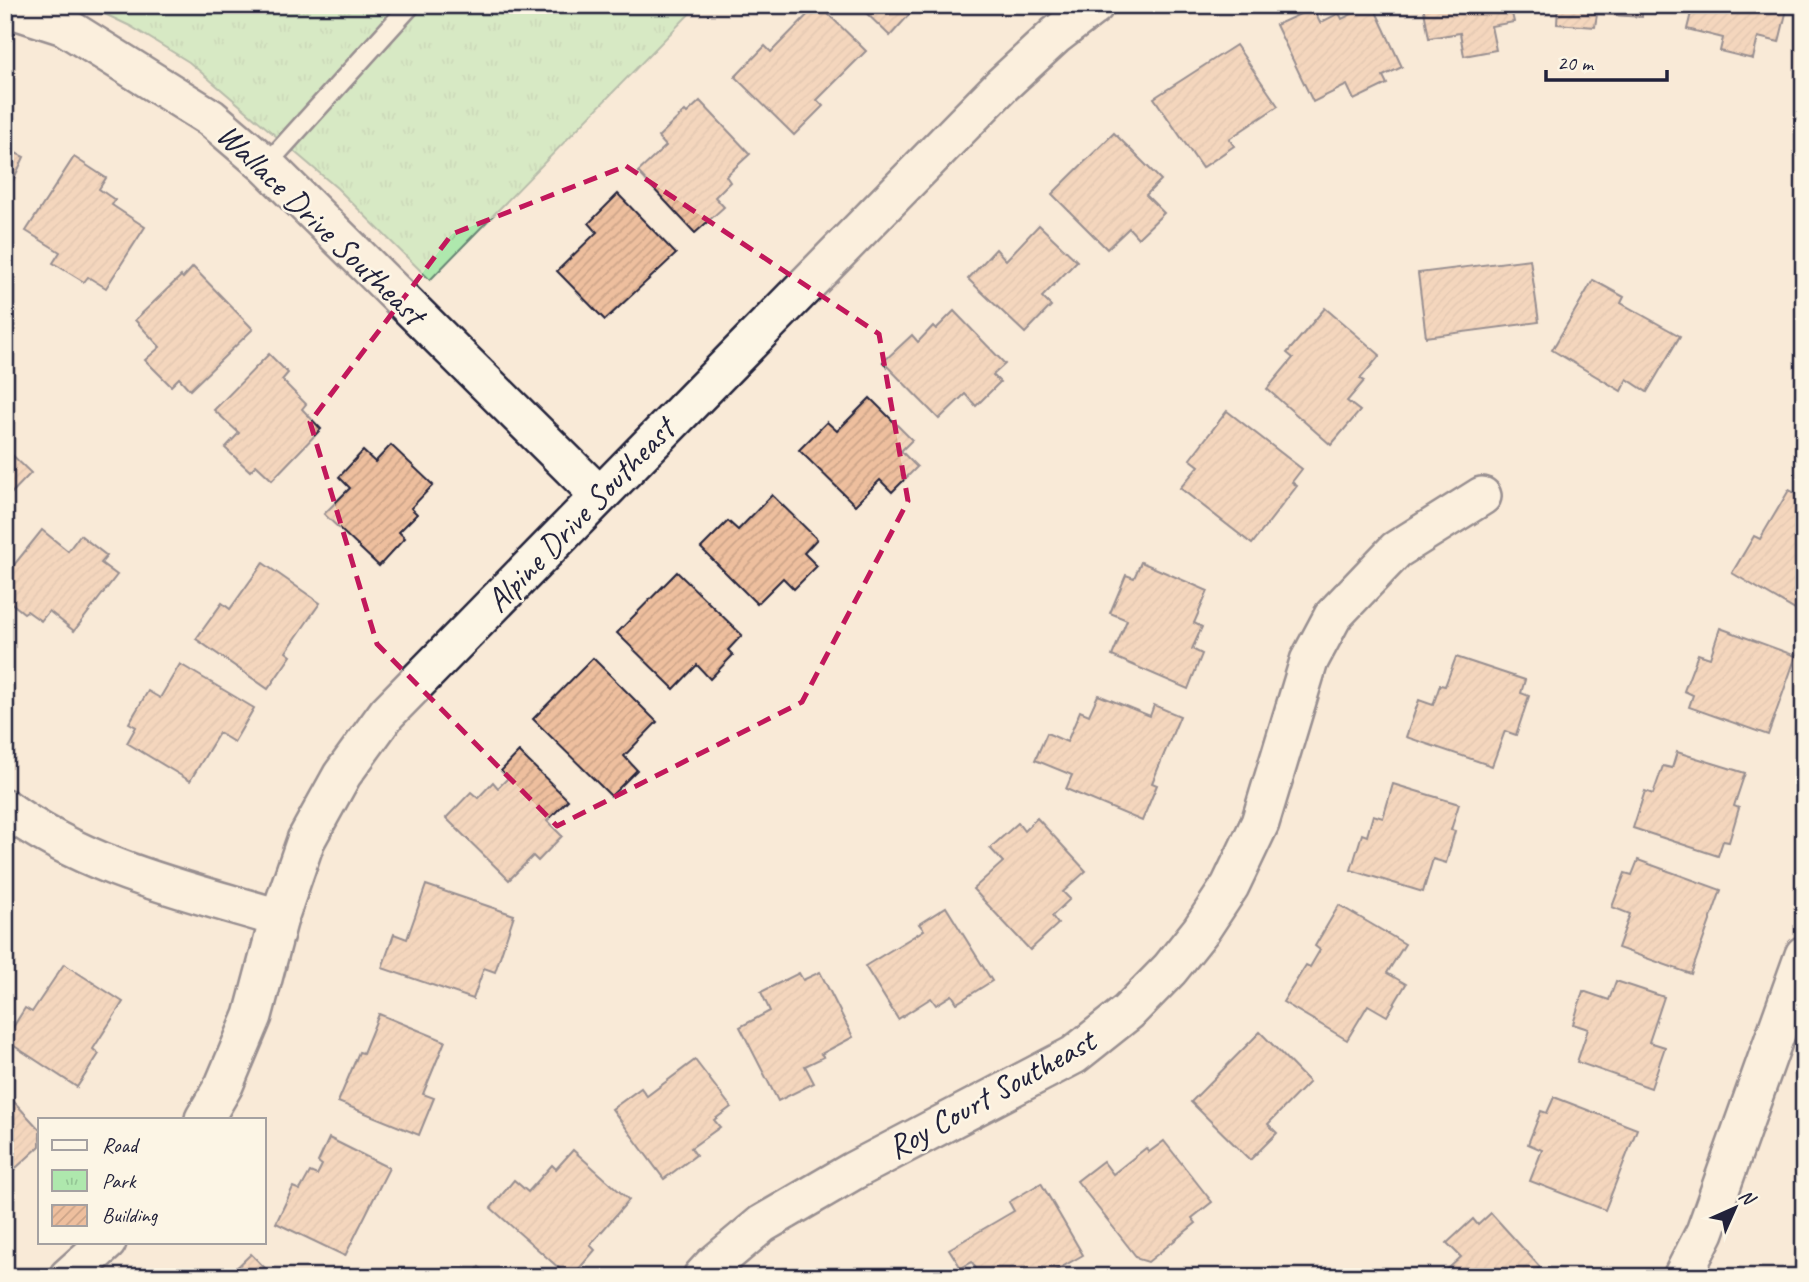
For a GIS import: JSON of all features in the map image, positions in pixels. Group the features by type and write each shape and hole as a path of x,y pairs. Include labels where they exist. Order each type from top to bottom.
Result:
{"street":[{"name":"Alpine Drive Southeast","path":"205,1118 224,1086 253,1016 279,918 306,840 342,775 387,713 1002,85 1056,35 1095,5"},
{"name":"Wallace Drive Southeast","path":"5,7 64,26 211,118 265,165 599,495"},
{"name":"Roy Court Southeast","path":"702,1277 762,1224 853,1171 1074,1055 1128,1012 1170,969 1201,930 1230,886 1260,823 1309,661 1333,616 1396,550 1482,496"},
{"path":"5,808 72,849 131,874 279,918"},
{"path":"1682,1277 1705,1232 1804,956"},
{"path":"68,1277 105,1244"}],"lane":[{"path":"265,165 410,6"}],"highlighted area":[{"path":"626,166 879,334 908,501 802,702 557,826 377,644 310,422 452,234"}],"green space":[{"path":"86,5 698,5 430,280 337,188 189,62 130,26"}],"building":[{"path":"817,5 866,51 817,100 823,106 794,135 735,77 765,46 771,52"},
{"path":"858,5 918,5 890,36"},
{"path":"1373,5 1402,67 1383,76 1387,84 1354,100 1347,85 1313,102 1276,25 1313,8 1320,23 1339,13 1342,19"},
{"path":"1423,5 1510,5 1514,22 1491,26 1496,50 1464,56 1460,33 1429,38"},
{"path":"1558,5 1642,5 1642,17 1597,14 1595,27 1557,24"},
{"path":"1693,5 1788,5 1779,42 1758,37 1753,59 1720,51 1723,38 1687,29"},
{"path":"1236,45 1278,106 1229,139 1234,146 1202,168 1154,98"},
{"path":"700,101 750,154 726,176 730,182 715,197 724,207 695,233 638,172 666,146 658,137 685,111 687,113"},
{"path":"1114,133 1161,180 1146,195 1164,213 1138,238 1129,228 1107,249 1052,194"},
{"path":"5,148 24,157 5,198"},
{"path":"74,157 106,178 99,189 115,200 112,205 145,227 106,288 88,277 84,282 53,263 60,252 26,231"},
{"path":"618,194 676,254 605,320 557,271 597,232 589,223"},
{"path":"1039,225 1077,261 1042,297 1051,306 1025,333 968,279 996,249 1006,260"},
{"path":"1530,259 1539,322 1426,337 1418,273"},
{"path":"193,267 253,329 190,390 179,378 171,386 145,360 160,347 135,320"},
{"path":"1593,280 1624,297 1621,303 1680,336 1647,392 1627,379 1621,391 1552,350"},
{"path":"1325,308 1380,355 1360,379 1364,381 1347,401 1360,411 1331,445 1267,389 1293,358 1287,353"},
{"path":"954,311 1005,364 993,375 1000,382 976,406 965,394 939,419 883,362 912,335 918,342 933,326 936,329"},
{"path":"269,354 288,373 282,380 306,404 302,409 321,429 272,480 256,465 250,471 225,448 239,433 214,410"},
{"path":"870,398 912,440 901,451 917,467 892,492 880,480 855,505 799,450 827,422 837,431"},
{"path":"1227,411 1302,469 1292,482 1297,486 1252,544 1180,488 1199,466 1190,459"},
{"path":"391,445 433,485 411,508 417,514 399,532 405,538 379,566 324,514 350,488 339,477 363,451 375,462"},
{"path":"5,448 31,473 5,500"},
{"path":"1789,490 1804,498 1802,614 1732,573 1754,536 1760,539"},
{"path":"772,495 817,539 804,553 817,566 794,589 783,578 757,604 701,548 728,521 738,530"},
{"path":"42,530 68,551 80,535 107,556 101,563 117,575 74,631 49,611 41,621 27,611 24,613 5,598 5,576"},
{"path":"1141,562 1208,591 1194,623 1202,627 1192,649 1202,654 1188,689 1112,656 1127,620 1110,613 1126,575 1134,578"},
{"path":"263,563 320,603 286,652 291,656 268,689 196,639 222,603 230,609"},
{"path":"677,572 742,635 728,650 733,655 710,679 697,665 674,689 617,633"},
{"path":"1720,628 1796,656 1768,735 1689,707 1693,695 1684,691 1698,654 1710,658"},
{"path":"1456,657 1525,680 1521,693 1529,696 1516,735 1505,731 1492,766 1406,737 1419,700 1433,705 1440,685 1445,686"},
{"path":"593,658 657,722 624,756 637,770 611,796 533,719"},
{"path":"180,664 254,708 234,742 219,733 190,781 127,743 136,727 129,723 148,691 160,698"},
{"path":"1098,695 1150,716 1154,705 1180,716 1152,783 1157,785 1142,821 1066,789 1072,775 1035,760 1047,733 1067,742 1080,711 1089,715"},
{"path":"519,752 568,800 547,821 562,836 538,861 533,856 509,880 446,818 471,792 478,798 493,782 498,788 508,778 501,771"},
{"path":"1677,752 1745,773 1734,806 1739,808 1729,842 1723,841 1718,856 1633,828 1645,791 1653,794 1663,766 1672,768"},
{"path":"1393,784 1459,804 1451,830 1455,831 1446,863 1433,859 1423,892 1351,870 1362,834 1367,836 1373,815 1383,818"},
{"path":"1037,818 1086,871 1063,892 1070,899 1052,916 1058,924 1030,950 973,889 1003,862 990,848 1018,823 1024,831"},
{"path":"1638,860 1721,890 1691,974 1618,948 1630,914 1612,907 1625,873 1632,875"},
{"path":"426,885 514,915 495,972 484,968 473,999 382,968 394,934 407,939"},
{"path":"1339,905 1405,944 1387,973 1406,984 1387,1016 1368,1005 1347,1040 1283,1002 1306,965 1310,967 1320,950 1315,946"},
{"path":"946,907 992,981 957,1003 952,995 936,1005 931,998 898,1019 865,966 924,930 919,924"},
{"path":"64,964 123,1002 93,1049 99,1054 77,1087 5,1040 25,1008 32,1012"},
{"path":"820,972 853,1037 821,1054 824,1057 805,1066 814,1083 778,1101 740,1027 770,1011 761,992 799,973 803,980"},
{"path":"1616,981 1664,997 1649,1042 1665,1047 1651,1088 1577,1062 1588,1029 1573,1024 1583,991 1609,1000"},
{"path":"379,1014 445,1041 423,1094 434,1098 419,1135 338,1102"},
{"path":"1260,1032 1309,1082 1268,1124 1277,1133 1250,1160 1191,1102"},
{"path":"695,1060 731,1107 714,1120 720,1127 691,1148 696,1155 664,1179 612,1109 641,1088 647,1096"},
{"path":"5,1092 38,1128 38,1148 5,1178"},
{"path":"1554,1097 1637,1129 1605,1210 1530,1181 1542,1150 1528,1144 1541,1111 1547,1113"},
{"path":"329,1138 389,1168 345,1256 276,1223 293,1187 300,1190 310,1172 317,1175 322,1165 318,1162"},
{"path":"1164,1141 1212,1202 1192,1218 1196,1223 1148,1262 1138,1259 1077,1181 1103,1161 1113,1174 1146,1148 1149,1152"},
{"path":"573,1150 629,1200 590,1245 595,1250 572,1277 569,1277 491,1208 514,1180 528,1192 552,1165 556,1169"},
{"path":"1041,1183 1083,1255 1048,1275 1049,1277 981,1277 972,1262 961,1268 949,1249 1014,1211 1009,1202"},
{"path":"1491,1213 1540,1267 1530,1277 1439,1277 1461,1257 1447,1243 1473,1219 1478,1225"},
{"path":"251,1254 274,1277 227,1277"},
{"path":"1804,1257 1804,1277 1798,1277"},
{"path":"479,1267 492,1277 471,1277"}]}
